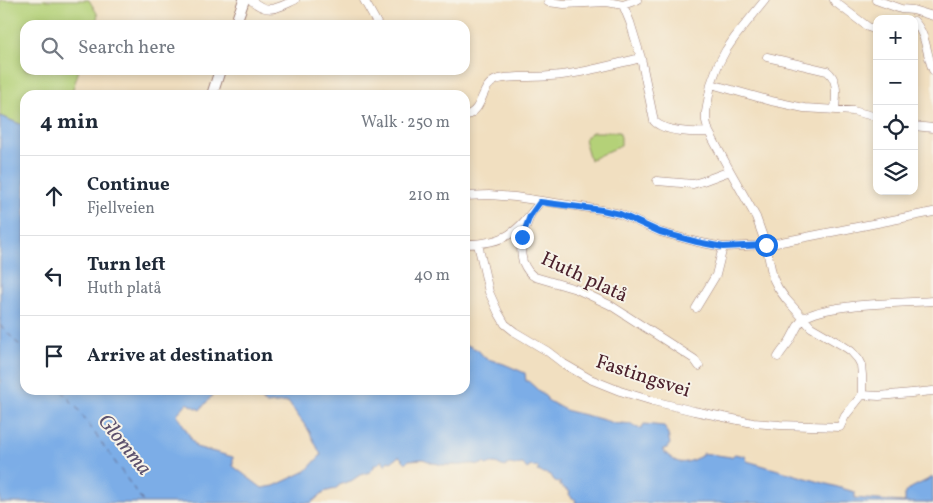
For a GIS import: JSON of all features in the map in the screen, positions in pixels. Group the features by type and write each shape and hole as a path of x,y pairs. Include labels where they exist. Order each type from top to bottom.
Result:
{"street":[{"path":"237,20 244,0"},
{"path":"251,0 259,7 268,9 276,8 295,0"},
{"path":"364,0 375,20"},
{"path":"548,2 564,4 607,2 623,5 637,0"},
{"path":"765,0 735,37 718,65 711,84 706,112 709,132 756,217 766,245 773,278 786,299 810,327 842,344 858,359 862,375 862,395 879,396 933,391"},
{"path":"834,0 868,27 873,29"},
{"path":"876,0 901,9 913,10 933,16"},
{"path":"623,5 641,58 654,121 667,128 691,132 709,132"},
{"path":"901,9 908,15"},
{"path":"918,26 933,70"},
{"path":"767,57 827,71 836,86 835,109"},
{"path":"470,114 479,106 486,88 498,79 579,72 641,58"},
{"path":"214,90 218,75"},
{"path":"711,84 804,108 853,111 873,116"},
{"path":"918,126 933,128"},
{"path":"658,181 693,184 730,171"},
{"path":"470,196 515,197 602,210 620,214 660,232 723,247 766,245 933,212"},
{"path":"470,244 491,242 508,236 530,216 540,202"},
{"name":"Huth platå","path":"530,216 520,245 526,269 531,275 576,288 610,305 694,359 699,366"},
{"name":"Fastingsvei","path":"478,244 489,292 505,324 564,364 590,379 652,401 745,422 780,425 840,427 845,416 862,395"},
{"path":"696,308 716,275 723,247"},
{"path":"778,357 803,319 816,313 830,309 933,301"}],"green space":[{"path":"0,0 89,0 98,15 96,20 20,20 20,75 77,75 73,90 20,90 20,124 0,116"},
{"path":"592,132 619,132 621,145 590,160 584,139"}],"water":[{"name":"Glomma","path":"0,116 20,124 20,395 213,395 200,410 187,403 177,414 196,447 233,457 233,466 262,488 274,486 306,471 321,455 309,431 288,402 266,404 258,395 470,395 470,346 478,350 485,358 525,373 526,381 547,400 565,410 617,424 632,424 641,429 644,424 664,426 670,444 663,451 676,461 688,462 701,456 703,453 731,457 735,454 745,456 747,461 855,492 855,498 902,502 905,502 907,490 933,477 933,503 575,503 576,500 571,497 570,492 559,485 560,482 555,481 551,475 537,471 539,468 536,466 531,466 527,469 523,464 510,464 505,467 495,463 486,465 484,463 479,465 443,465 431,463 423,459 409,460 406,463 399,456 391,462 388,461 385,465 381,461 374,465 370,472 341,484 335,489 324,492 311,503 0,503"}],"ferry route":[{"path":"0,325 20,346"},
{"path":"65,395 77,408 144,503"}],"route":[{"path":"522,237 530,216 540,202 620,214 660,232 723,247 766,245"}]}
